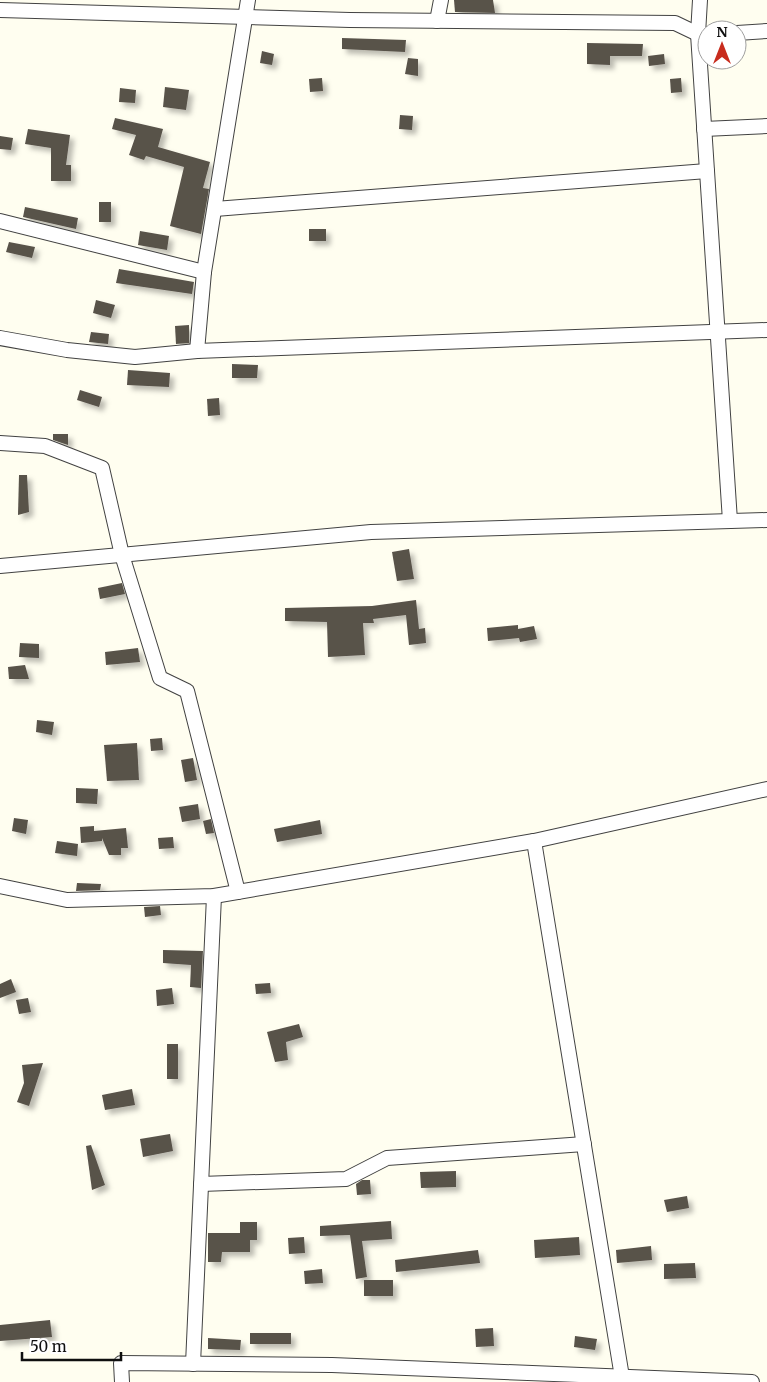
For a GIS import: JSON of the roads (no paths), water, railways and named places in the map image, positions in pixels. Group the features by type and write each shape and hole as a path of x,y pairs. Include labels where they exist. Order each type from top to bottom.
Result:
{"street":[{"path":"197,351 204,272 248,0"},
{"path":"438,21 441,0"},
{"path":"700,0 701,20"},
{"path":"0,10 245,18 675,23 697,32"},
{"path":"747,32 767,31"},
{"path":"703,70 704,129 730,520"},
{"path":"704,129 767,126"},
{"path":"215,209 707,171"},
{"path":"0,221 204,272"},
{"path":"0,338 67,350 135,357 197,351 767,330"},
{"path":"0,442 45,446 102,468 122,555 160,678 187,692 238,892"},
{"path":"0,566 371,532 767,520"},
{"path":"0,886 66,900 214,896 534,841 767,789"},
{"path":"534,841 622,1377"},
{"path":"193,1364 214,896"},
{"path":"201,1184 346,1179 387,1158 584,1144"},
{"path":"122,1382 121,1363 332,1365 450,1376 595,1379 622,1377 752,1382"}]}
